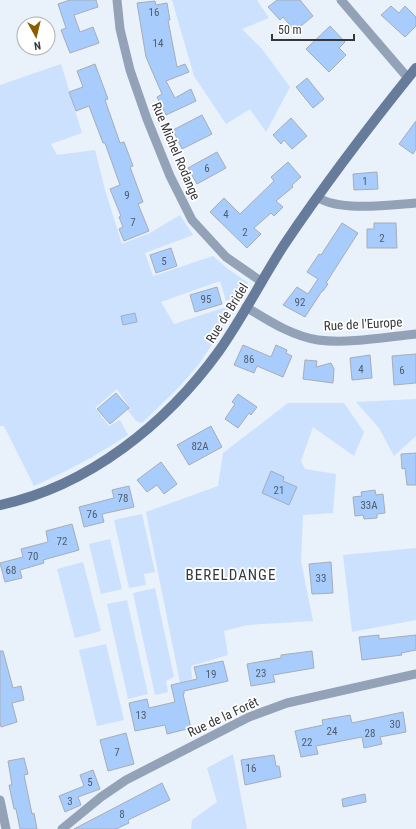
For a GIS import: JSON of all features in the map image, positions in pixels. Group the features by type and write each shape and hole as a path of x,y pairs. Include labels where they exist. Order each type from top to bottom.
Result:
{"main road":[{"name":"Rue de Bridel","path":"0,505 13,502 48,489 81,474 139,436 188,390 220,350 284,246 317,197 416,68"}],"street":[{"name":"Rue Michel Rodange","path":"117,0 120,29 132,77 167,169 192,220 226,257 262,282"},
{"path":"341,0 408,78"},
{"path":"317,197 332,204 345,206 416,203"},
{"name":"Rue de l'Europe","path":"246,307 280,327 318,340 343,341 416,334"},
{"name":"Rue de la Forêt","path":"62,829 126,780 248,717 287,703 416,674"},
{"path":"0,800 6,829"}],"shaded area":[{"path":"172,0 257,0 269,18 242,29 262,49 290,87 266,132 250,109 226,124 194,76"},
{"path":"61,64 82,133 51,144 57,155 95,150 105,190 122,244 150,233 180,215 193,235 145,253 153,276 213,256 248,283 244,293 226,301 220,281 161,302 174,324 229,306 235,310 199,364 179,387 142,423 136,421 127,409 129,407 117,389 95,408 109,426 120,420 128,435 59,475 34,486 4,426 0,426 0,85"},
{"path":"416,399 416,436 394,456 379,428 356,402"},
{"path":"288,403 344,403 364,432 354,456 313,427 301,461 305,469 336,474 333,513 303,515 301,561 313,621 247,625 224,631 228,655 191,666 192,679 180,683 146,512 218,486 223,453"},
{"path":"142,514 155,572 144,574 146,585 129,588 114,520"},
{"path":"110,539 122,589 101,594 89,544"},
{"path":"416,548 416,620 352,632 343,555"},
{"path":"83,562 101,631 75,638 57,569"},
{"path":"155,588 174,677 166,681 168,692 155,695 133,593"},
{"path":"127,600 148,694 128,699 107,604"},
{"path":"106,644 124,720 97,726 79,650"},
{"path":"233,754 247,829 191,829 192,820 217,802 207,768"}],"building":[{"path":"70,0 96,0 98,7 74,15 80,32 93,27 99,43 70,53 61,30 66,28 58,4"},
{"path":"277,0 300,0 313,16 295,31 283,17 280,20 268,7"},
{"path":"155,1 156,5 167,3 170,20 168,20 177,67 185,64 189,72 166,81 175,98 191,89 196,101 166,115 157,97 162,94 146,57 137,3"},
{"path":"391,6 399,13 405,6 416,17 416,26 405,37 381,15"},
{"path":"330,26 345,42 339,48 346,55 329,72 306,49"},
{"path":"95,64 108,99 105,100 120,143 124,142 133,166 130,167 143,202 138,204 149,231 124,241 119,229 123,227 119,217 121,216 110,189 120,185 105,143 103,143 89,106 76,111 69,92 83,87 77,71"},
{"path":"307,78 324,99 313,108 296,87"},
{"path":"202,115 212,134 182,149 173,130"},
{"path":"291,118 307,136 292,149 284,140 281,144 273,135"},
{"path":"416,121 416,149 413,154 399,144"},
{"path":"217,152 226,168 197,184 188,168"},
{"path":"288,162 301,177 292,185 293,187 276,201 283,207 274,216 271,213 254,228 261,234 247,248 210,212 224,198 240,214 274,181 271,177"},
{"path":"377,172 378,189 354,190 353,174"},
{"path":"342,223 358,233 326,283 328,284 305,317 283,305 297,287 308,294 318,279 307,272 319,254 321,255"},
{"path":"374,223 396,223 397,248 367,248 367,229 374,229"},
{"path":"171,248 177,266 156,273 150,255"},
{"path":"217,287 222,304 195,312 190,295"},
{"path":"135,313 137,322 123,325 121,316"},
{"path":"243,345 271,357 276,345 287,350 286,353 292,356 283,377 257,366 254,373 234,365"},
{"path":"416,354 416,383 394,385 392,356"},
{"path":"370,355 372,378 352,380 350,358"},
{"path":"305,360 317,361 316,367 331,363 334,369 333,383 303,379"},
{"path":"116,393 129,408 110,424 97,409"},
{"path":"238,394 257,407 251,415 249,413 238,428 225,419 235,404 232,402"},
{"path":"211,426 222,447 189,465 177,445"},
{"path":"416,453 416,485 407,485 405,468 402,469 401,454"},
{"path":"161,462 177,484 164,494 157,485 147,492 137,480"},
{"path":"271,471 284,477 283,481 297,487 289,505 262,493"},
{"path":"129,486 134,507 102,514 104,522 84,527 79,507 114,498 112,490"},
{"path":"375,490 376,495 383,494 385,513 377,514 377,518 364,519 363,515 355,516 353,497 362,496 361,492"},
{"path":"72,524 79,550 43,560 44,563 20,570 22,578 5,582 0,563 23,557 21,549 48,542 46,531"},
{"path":"331,562 333,593 312,594 309,564"},
{"path":"379,635 379,639 416,635 416,650 401,653 402,655 362,660 359,637"},
{"path":"0,651 3,651 13,688 21,686 24,700 12,703 17,722 1,727 0,722"},
{"path":"312,651 314,668 273,675 275,682 251,686 247,664 281,658 281,655"},
{"path":"223,661 228,681 184,691 183,694 191,728 167,734 165,725 135,731 129,703 147,699 149,708 175,702 171,685 197,679 194,667"},
{"path":"403,712 406,732 380,737 382,744 364,748 362,737 316,746 318,754 301,757 295,731 323,725 322,720 350,715 352,723"},
{"path":"126,733 134,764 108,771 100,740"},
{"path":"274,755 276,766 279,766 281,777 245,785 241,760"},
{"path":"24,758 28,774 24,775 32,814 34,813 37,829 20,829 9,785 12,785 8,761"},
{"path":"93,770 100,789 78,797 81,805 65,812 59,796 84,786 80,775"},
{"path":"162,783 170,800 128,820 129,823 116,829 74,829"},
{"path":"365,794 366,802 343,807 342,799"}],"district":[{"name":"BERELDANGE","path":"231,575"}]}
